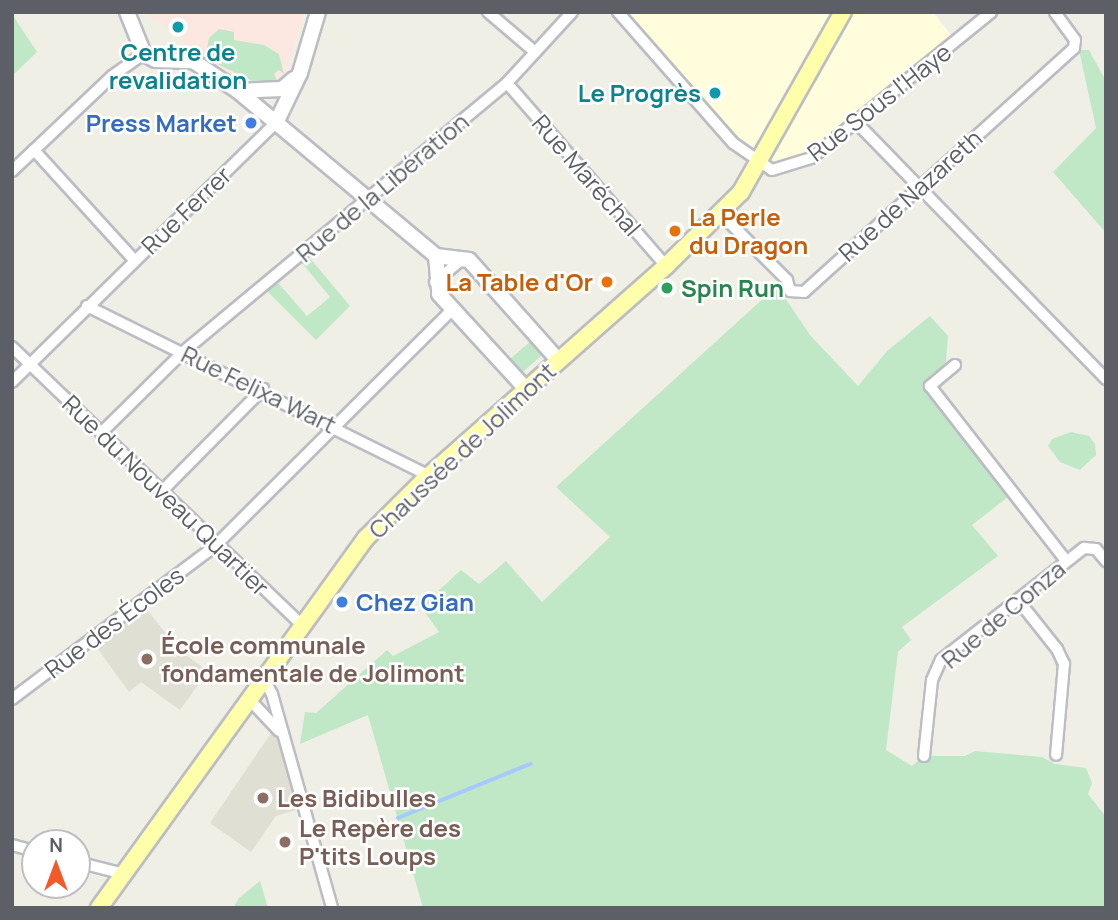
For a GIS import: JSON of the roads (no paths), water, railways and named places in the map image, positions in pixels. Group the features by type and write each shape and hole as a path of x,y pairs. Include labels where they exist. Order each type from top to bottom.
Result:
{"main road":[{"name":"Chaussée de Jolimont","path":"99,908 366,538 430,475 721,214 760,163 843,12"}],"street":[{"path":"127,12 144,54 156,60 193,61 238,91 436,256 464,258 558,360"},
{"name":"Rue Ferrer","path":"12,382 276,123 300,73 318,12"},
{"path":"488,12 535,52"},
{"path":"499,22 508,12"},
{"name":"Rue de la Libération","path":"101,433 183,352 507,83 572,12"},
{"path":"618,12 733,143 760,163"},
{"name":"Rue Sous l'Haye","path":"760,163 772,170 799,164 856,122 991,12"},
{"name":"Rue de Nazareth","path":"721,214 787,280 790,291 797,294 804,292 920,184 1074,48 1075,40 1055,12"},
{"path":"12,171 112,76 144,54"},
{"path":"238,91 282,89 300,73"},
{"name":"Rue Maréchal","path":"507,83 666,266"},
{"path":"856,122 920,184 1106,379"},
{"path":"34,150 134,260"},
{"path":"436,256 435,282 453,309 526,389"},
{"path":"435,282 464,258"},
{"name":"Rue Felixa Wart","path":"87,306 262,389 430,475"},
{"name":"Rue des Écoles","path":"12,699 216,545 453,309"},
{"name":"Rue du Nouveau Quartier","path":"12,347 303,626"},
{"path":"955,365 926,389 1066,561"},
{"path":"162,491 262,389"},
{"name":"Rue de Conza","path":"924,756 932,681 941,660 1066,561 1090,547 1106,561"},
{"path":"1018,600 1057,649 1064,664 1056,755"},
{"path":"265,681 272,694 279,731 332,908"},
{"path":"250,699 279,731"},
{"path":"91,866 124,874"}],"waterway":[{"path":"398,818 530,764"}],"place":[{"name":"Centre de revalidation","path":"178,27"},
{"name":"Le Progrès","path":"715,93"},
{"name":"Press Market","path":"251,123"},
{"name":"La Perle du Dragon","path":"675,231"},
{"name":"La Table d'Or","path":"607,282"},
{"name":"Spin Run","path":"667,288"},
{"name":"Chez Gian","path":"342,602"},
{"name":"École communale fondamentale de Jolimont","path":"147,659"},
{"name":"Les Bidibulles","path":"263,798"},
{"name":"Le Repère des P'tits Loups","path":"285,842"}]}
